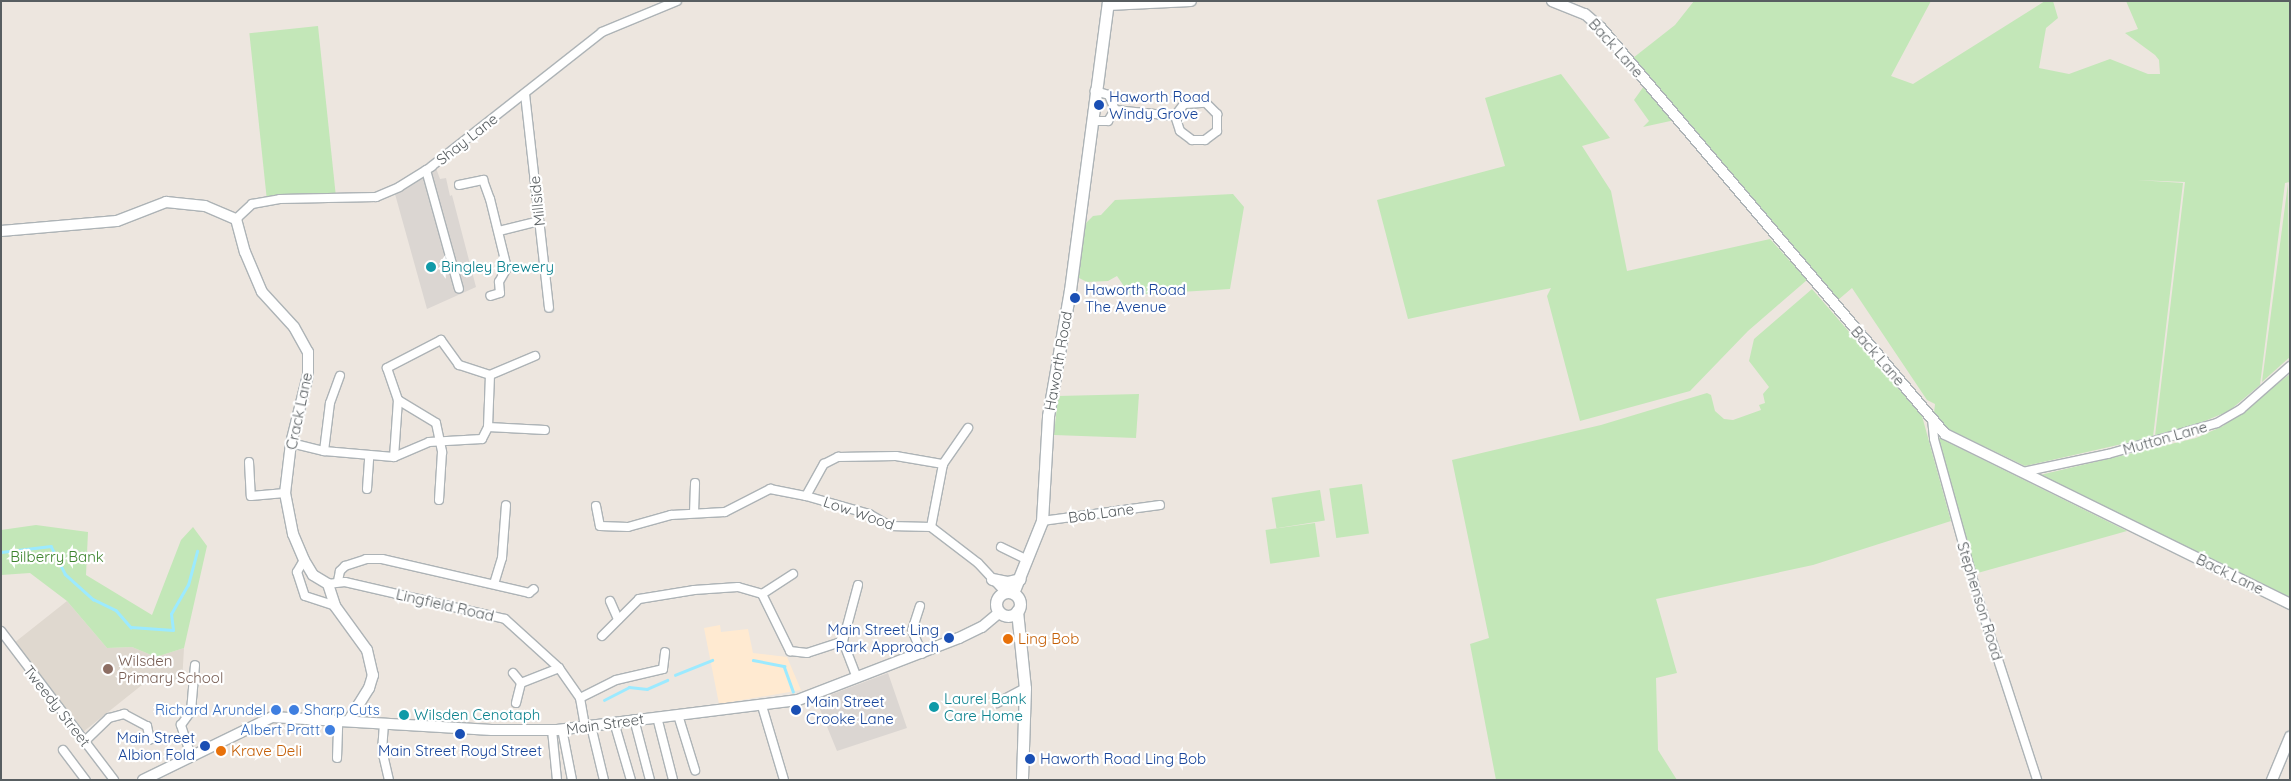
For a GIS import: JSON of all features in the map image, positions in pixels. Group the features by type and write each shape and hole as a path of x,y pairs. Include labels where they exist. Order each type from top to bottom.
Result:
{"main road":[{"name":"Haworth Road","path":"1000,612 997,599 1009,593 1020,579 1042,521 1048,416 1070,290 1108,3"},
{"path":"992,580 1007,582 1020,579"},
{"path":"1009,593 1020,601 1017,611 1025,688 1022,780"},
{"path":"1000,612 1007,615 1017,611"}],"street":[{"name":"Shay Lane","path":"236,219 252,204 280,199 376,197 426,170 602,32 677,1"},
{"path":"1108,3 1191,1"},
{"name":"Back Lane","path":"1552,1 1585,14 1601,28 1945,434 2290,604"},
{"path":"1095,91 1109,95 1115,110"},
{"name":"Millside","path":"525,94 549,308"},
{"path":"1206,103 1217,114 1217,131 1205,140 1192,140 1180,131 1176,116 1184,104 1206,103"},
{"path":"1115,110 1176,116"},
{"path":"1092,121 1108,121 1115,110"},
{"path":"426,170 459,289"},
{"path":"459,185 482,180 490,199 499,231 507,268 499,282 500,293 490,296"},
{"path":"490,199 500,198"},
{"path":"1,230 118,220 166,202 205,206 236,219"},
{"name":"Crack Lane","path":"236,219 245,252 262,292 294,327 308,352 308,375 291,444 285,493 293,534 304,560 313,575 333,582"},
{"path":"499,231 539,221"},
{"path":"394,457 398,400 387,368 441,340 459,365 490,374 535,356"},
{"name":"Mutton Lane","path":"2023,472 2108,454 2217,423 2241,409 2290,366"},
{"path":"291,444 369,457 394,457 440,440 478,440 486,434 488,427 490,374"},
{"path":"324,451 330,403 341,386 340,376"},
{"path":"398,400 436,423 440,440 439,500"},
{"name":"Stephenson Road","path":"1932,419 1934,439 1979,601 2037,780"},
{"path":"488,427 545,430"},
{"path":"968,428 942,464 931,527 961,548 992,580 1009,593"},
{"path":"806,496 824,464 838,457 896,456 942,464"},
{"path":"368,488 369,457"},
{"path":"249,462 253,478 251,496 285,493"},
{"path":"694,513 695,484"},
{"name":"Low Wood","path":"596,506 600,526 628,527 648,519 694,513 724,512 770,489 806,496 869,514 890,526 931,527"},
{"path":"494,584 502,558 506,505"},
{"name":"Bob Lane","path":"1042,521 1160,505"},
{"path":"1001,546 1028,560"},
{"name":"Lingfield Road","path":"534,589 529,593 382,559 366,559 345,566 333,582 505,619 559,668 580,698 604,780"},
{"path":"304,560 297,572 304,596 335,606"},
{"path":"762,594 792,574"},
{"path":"333,582 335,606 367,650 373,675 369,688 343,721 337,758"},
{"path":"857,678 843,641 858,585"},
{"path":"602,636 639,599 694,590 738,587 762,594 790,650 807,653 843,641"},
{"path":"610,601 618,619"},
{"path":"920,606 912,630 922,654"},
{"name":"Main Street","path":"143,780 158,777 191,756 272,717 557,730 634,719 762,706 798,700 922,654 982,627 1000,612"},
{"name":"Tweedy Street","path":"1,631 114,780"},
{"path":"580,698 616,680 663,668 665,652"},
{"path":"191,756 181,725 191,711 195,665"},
{"path":"521,683 559,668"},
{"path":"512,672 521,683"},
{"path":"516,703 521,683"},
{"path":"997,703 1025,688"},
{"path":"762,706 784,780"},
{"path":"86,741 109,718 124,714 147,726 150,740"},
{"path":"678,715 695,770"},
{"path":"657,717 673,780"},
{"path":"634,719 650,780"},
{"path":"614,722 631,780"},
{"path":"384,723 382,750 389,780"},
{"path":"557,730 571,777 557,779 557,730"},
{"path":"2272,780 2290,737"},
{"path":"63,750 86,780"}],"shaded area":[{"path":"436,168 440,179 446,178 450,196 452,195 476,287 427,309 395,194"},
{"name":"Wilsden Primary School","path":"67,601 107,648 132,647 156,657 184,648 182,682 147,681 83,732 14,643"},
{"path":"720,625 721,632 748,629 753,653 787,657 801,690 719,704 704,628"},
{"path":"888,673 907,728 837,751 819,707 809,703"}],"green space":[{"path":"1694,1 1931,1 1891,76 1913,84 2045,1 2053,1 2058,18 2046,28 2039,68 2069,74 2110,59 2148,74 2160,74 2159,60 2155,55 2125,33 2138,29 2126,1 2290,1 2290,182 2285,183 2260,385 2229,411 2188,428 2155,436 2185,182 2137,180 2183,183 2153,437 2025,466 1946,428 1934,413 1935,404 1927,400 1852,288 1838,300 1633,58 1675,25"},
{"path":"318,26 336,194 267,201 249,33"},
{"path":"1561,74 1610,138 1582,146 1611,191 1627,271 1770,239 1807,280 1748,331 1690,391 1580,421 1547,296 1551,288 1408,319 1377,200 1505,166 1485,98"},
{"path":"1644,86 1675,120 1643,127 1649,121 1634,100"},
{"path":"2288,183 2290,357 2262,382"},
{"path":"1233,194 1244,207 1230,289 1130,295 1117,276 1108,281 1087,282 1077,277 1084,225 1093,216 1101,215 1115,200"},
{"path":"1812,289 1922,416 1951,521 1813,565 1656,599 1677,673 1656,678 1658,750 1677,780 1496,780 1470,644 1489,638 1452,460 1601,425 1707,393 1711,395 1715,411 1724,419 1733,420 1761,410 1759,405 1765,403 1763,394 1769,387 1749,361 1754,339"},
{"path":"2290,374 2290,598 2040,475 2196,438 2223,426"},
{"path":"1139,394 1136,438 1054,435 1058,396"},
{"path":"1935,436 2022,479 2127,531 1974,574"},
{"path":"1362,484 1369,534 1336,538 1329,489"},
{"path":"1320,490 1325,521 1276,528 1272,498"},
{"path":"1315,523 1320,557 1270,564 1265,530"},
{"name":"Bilberry Bank","path":"36,525 88,532 86,575 152,615 181,540 193,527 207,546 184,648 156,657 132,647 107,648 67,601 30,573 1,575 1,530"}],"waterway":[{"path":"1,552 51,546 65,574 93,599 116,610 131,627 173,630 171,614 188,585 197,551"},
{"path":"675,675 712,660"},
{"path":"753,660 784,666 793,691"},
{"path":"604,700 629,687 647,689 667,680"}],"place":[{"name":"Haworth Road Windy Grove","path":"1099,105"},
{"name":"Bingley Brewery","path":"431,267"},
{"name":"Haworth Road The Avenue","path":"1075,298"},
{"name":"Main Street Ling Park Approach","path":"949,638"},
{"name":"Ling Bob","path":"1008,639"},
{"name":"Wilsden Primary School","path":"108,669"},
{"name":"Laurel Bank Care Home","path":"934,707"},
{"name":"Richard Arundel","path":"276,710"},
{"name":"Sharp Cuts","path":"294,710"},
{"name":"Main Street Crooke Lane","path":"796,710"},
{"name":"Wilsden Cenotaph","path":"404,715"},
{"name":"Albert Pratt","path":"330,730"},
{"name":"Main Street Royd Street","path":"460,734"},
{"name":"Main Street Albion Fold","path":"205,746"},
{"name":"Krave Deli","path":"221,751"},
{"name":"Haworth Road Ling Bob","path":"1030,759"}]}
